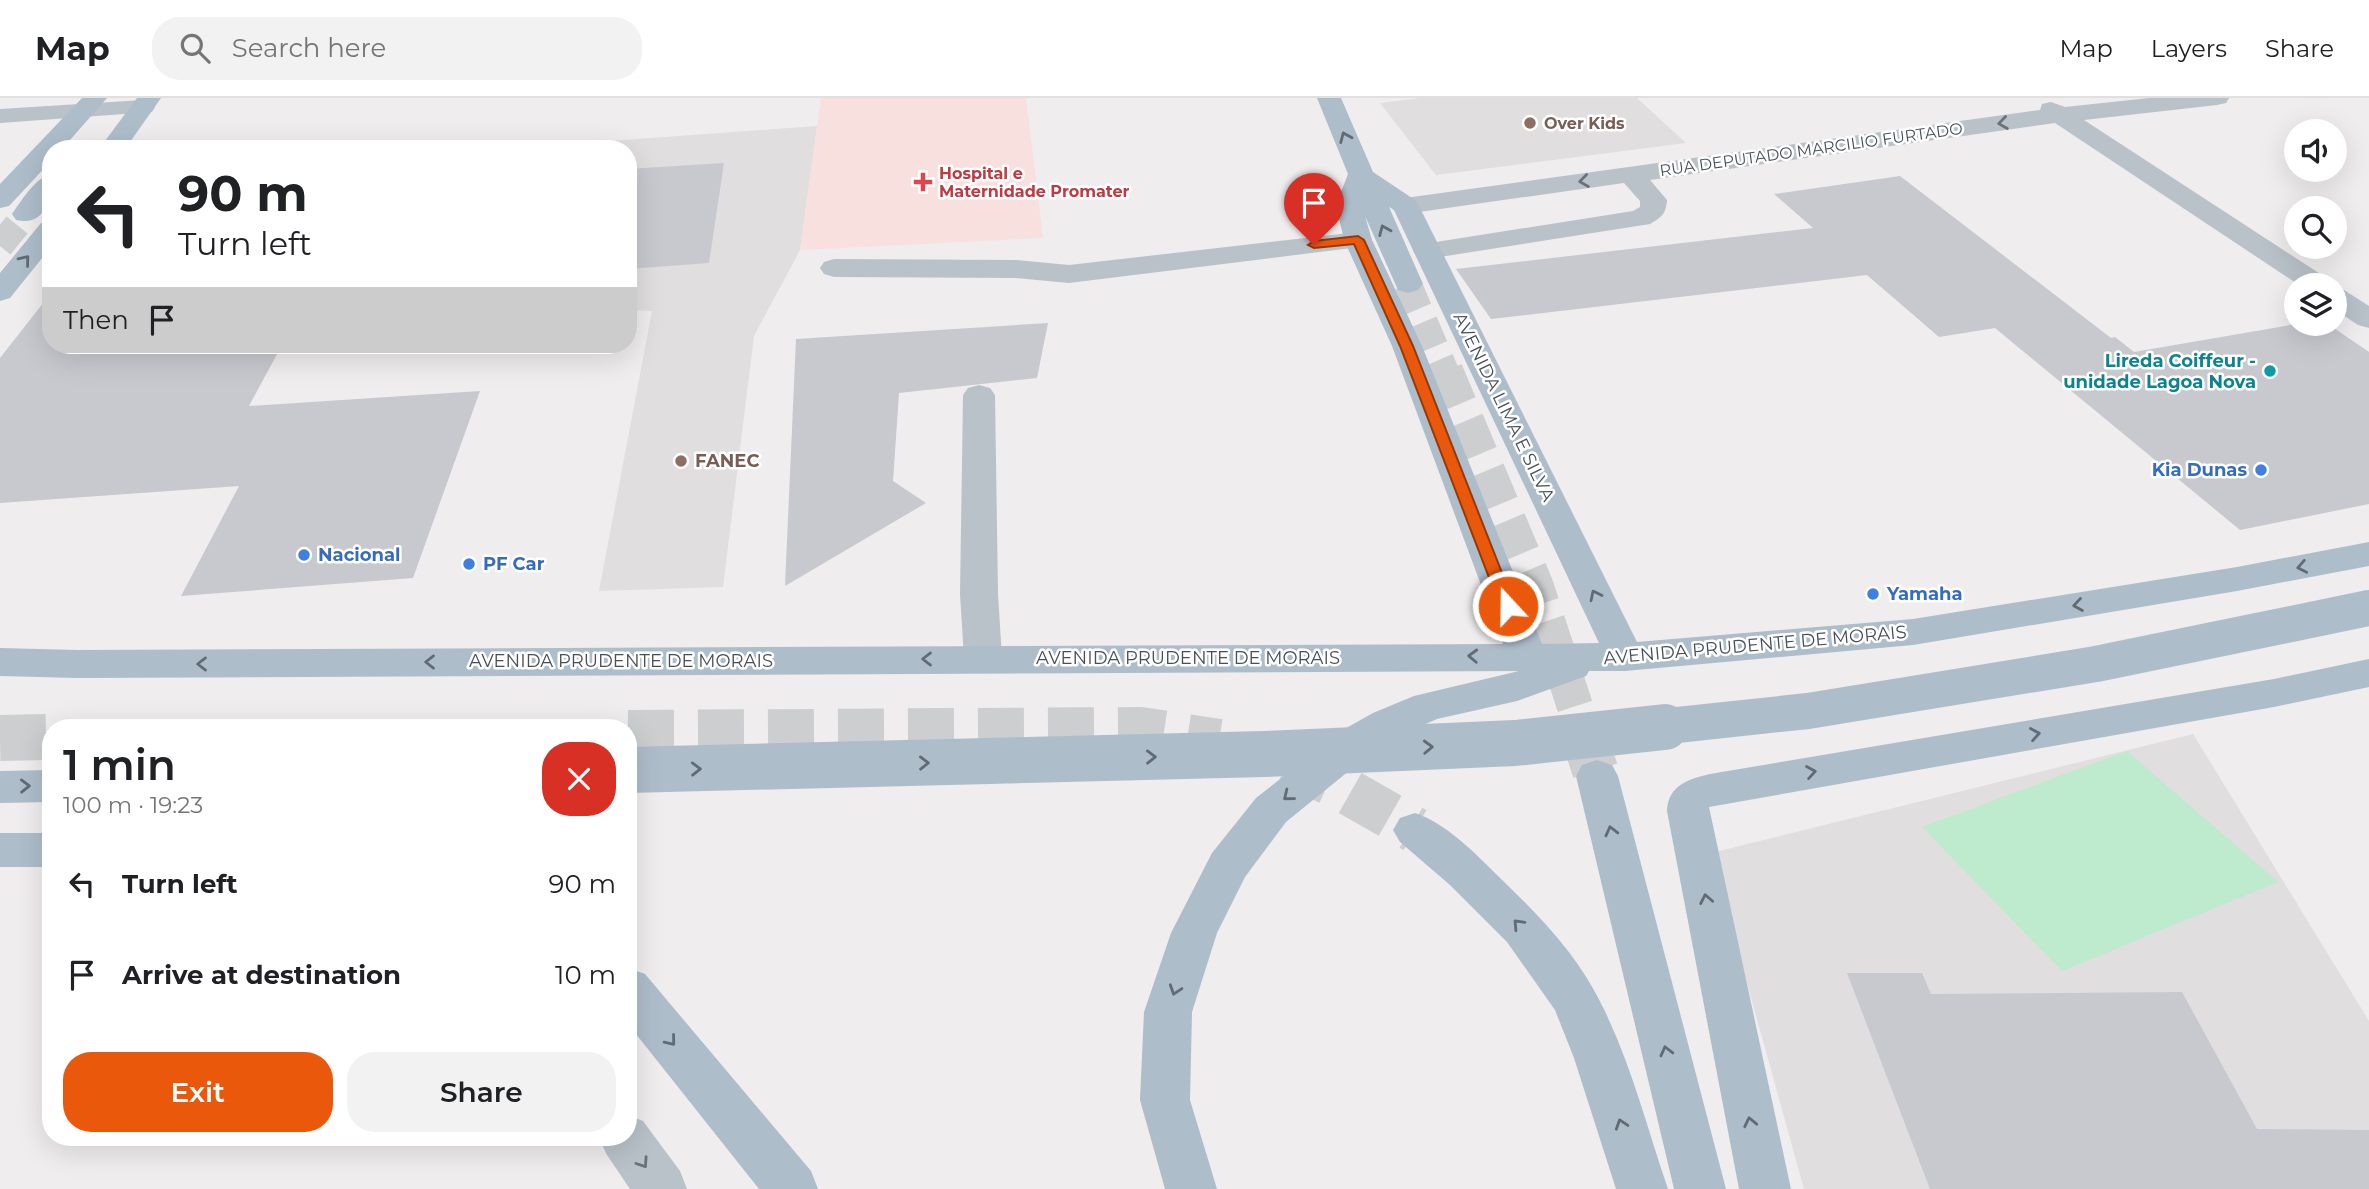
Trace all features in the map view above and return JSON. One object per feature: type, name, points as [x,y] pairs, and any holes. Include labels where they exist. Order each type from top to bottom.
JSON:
[{"type":"main road","points":[[1329,98],[1408,284]]},
{"type":"main road","points":[[118,140],[146,102]]},
{"type":"main road","points":[[66,140],[91,104]]},
{"type":"main road","points":[[0,200],[42,162]]},
{"type":"main road","points":[[1362,175],[1349,205],[1358,240],[1407,346],[1528,658]]},
{"type":"main road","name":"AVENIDA LIMA E SILVA","points":[[1362,175],[1405,206],[1607,657]]},
{"type":"main road","points":[[26,214],[42,194]]},
{"type":"main road","points":[[0,292],[42,240]]},
{"type":"main road","name":"AVENIDA PRUDENTE DE MORAIS","points":[[0,662],[77,664],[1607,657],[1913,632],[2236,579],[2369,554]]},
{"type":"main road","points":[[637,771],[1264,754],[1515,743],[1808,711],[2096,664],[2369,608]]},
{"type":"main road","points":[[1191,1189],[1165,1100],[1168,1012],[1194,933],[1228,866],[1271,810],[1356,742],[1376,730],[1429,706],[1517,687],[1607,657]]},
{"type":"main road","points":[[1765,1189],[1688,811],[1688,803],[1692,797],[1710,790],[2274,693],[2369,673]]},
{"type":"main road","points":[[1597,776],[1700,1189]]},
{"type":"main road","points":[[0,787],[42,786]]},
{"type":"main road","points":[[1415,830],[1466,872],[1523,929],[1574,999],[1599,1058],[1642,1189]]},
{"type":"main road","points":[[0,850],[42,850]]},
{"type":"main road","points":[[637,999],[792,1189]]},
{"type":"street","points":[[2034,98],[2300,273]]},
{"type":"street","name":"RUA DEPUTADO MARCILIO FURTADO","points":[[1405,206],[2059,115],[2217,98]]},
{"type":"street","points":[[0,116],[91,104],[146,102]]},
{"type":"street","points":[[1427,251],[1640,218],[1653,211],[1654,200],[1630,174]]},
{"type":"street","points":[[834,268],[1016,269],[1069,274],[1358,240]]},
{"type":"street","points":[[2347,305],[2369,319]]},
{"type":"street","points":[[978,396],[979,594],[983,658]]},
{"type":"street","points":[[631,1146],[661,1189]]},
{"type":"shaded area","name":"Hospital e Maternidade Promater","points":[[821,98],[1026,98],[1043,238],[800,250]]},
{"type":"shaded area","name":"Over Kids","points":[[1420,98],[1637,98],[1686,143],[1436,175],[1380,103]]},
{"type":"shaded area","name":"FANEC","points":[[817,126],[800,250],[754,336],[723,587],[599,591],[652,311],[637,310],[637,140],[624,140]]},
{"type":"shaded area","points":[[2193,734],[2369,1021],[2369,1189],[1804,1189],[1711,853]]},
{"type":"green space","points":[[2127,751],[2278,882],[2062,971],[1922,827]]},
{"type":"building","points":[[724,163],[709,263],[637,268],[637,168]]},
{"type":"building","points":[[1900,176],[2111,338],[2115,337],[2134,352],[2284,326],[2284,336],[2346,336],[2369,352],[2369,504],[2240,530],[1995,328],[1939,337],[1867,275],[1491,319],[1456,269],[1813,228],[1774,194]]},
{"type":"building","points":[[42,304],[42,354],[277,354],[249,406],[480,391],[413,578],[181,596],[239,486],[0,503],[0,358]]},
{"type":"building","points":[[1048,323],[1037,378],[899,393],[893,481],[926,503],[785,586],[796,339]]},
{"type":"building","points":[[1847,973],[1922,973],[1931,994],[2182,992],[2257,1129],[2369,1130],[2369,1189],[1930,1189]]},
{"type":"tunnel","points":[[0,246],[26,214]]},
{"type":"tunnel","points":[[1408,284],[1446,373]]},
{"type":"tunnel","points":[[1445,371],[1536,587],[1582,728]]},
{"type":"tunnel","points":[[1581,727],[1597,776]]},
{"type":"tunnel","points":[[637,733],[1140,730],[1219,742]]},
{"type":"tunnel","points":[[0,738],[42,737]]},
{"type":"tunnel","points":[[1287,763],[1336,785],[1415,830]]},
{"type":"place","name":"Over Kids","points":[[1530,123]]},
{"type":"place","name":"Hospital e Maternidade Promater","points":[[923,182]]},
{"type":"place","name":"Lireda Coiffeur - unidade Lagoa Nova","points":[[2270,371]]},
{"type":"place","name":"FANEC","points":[[681,461]]},
{"type":"place","name":"Kia Dunas","points":[[2261,470]]},
{"type":"place","name":"Nacional","points":[[304,555]]},
{"type":"place","name":"PF Car","points":[[469,564]]},
{"type":"place","name":"Yamaha","points":[[1873,594]]},
{"type":"route","points":[[1314,245],[1358,240],[1407,346],[1508,606]]}]
